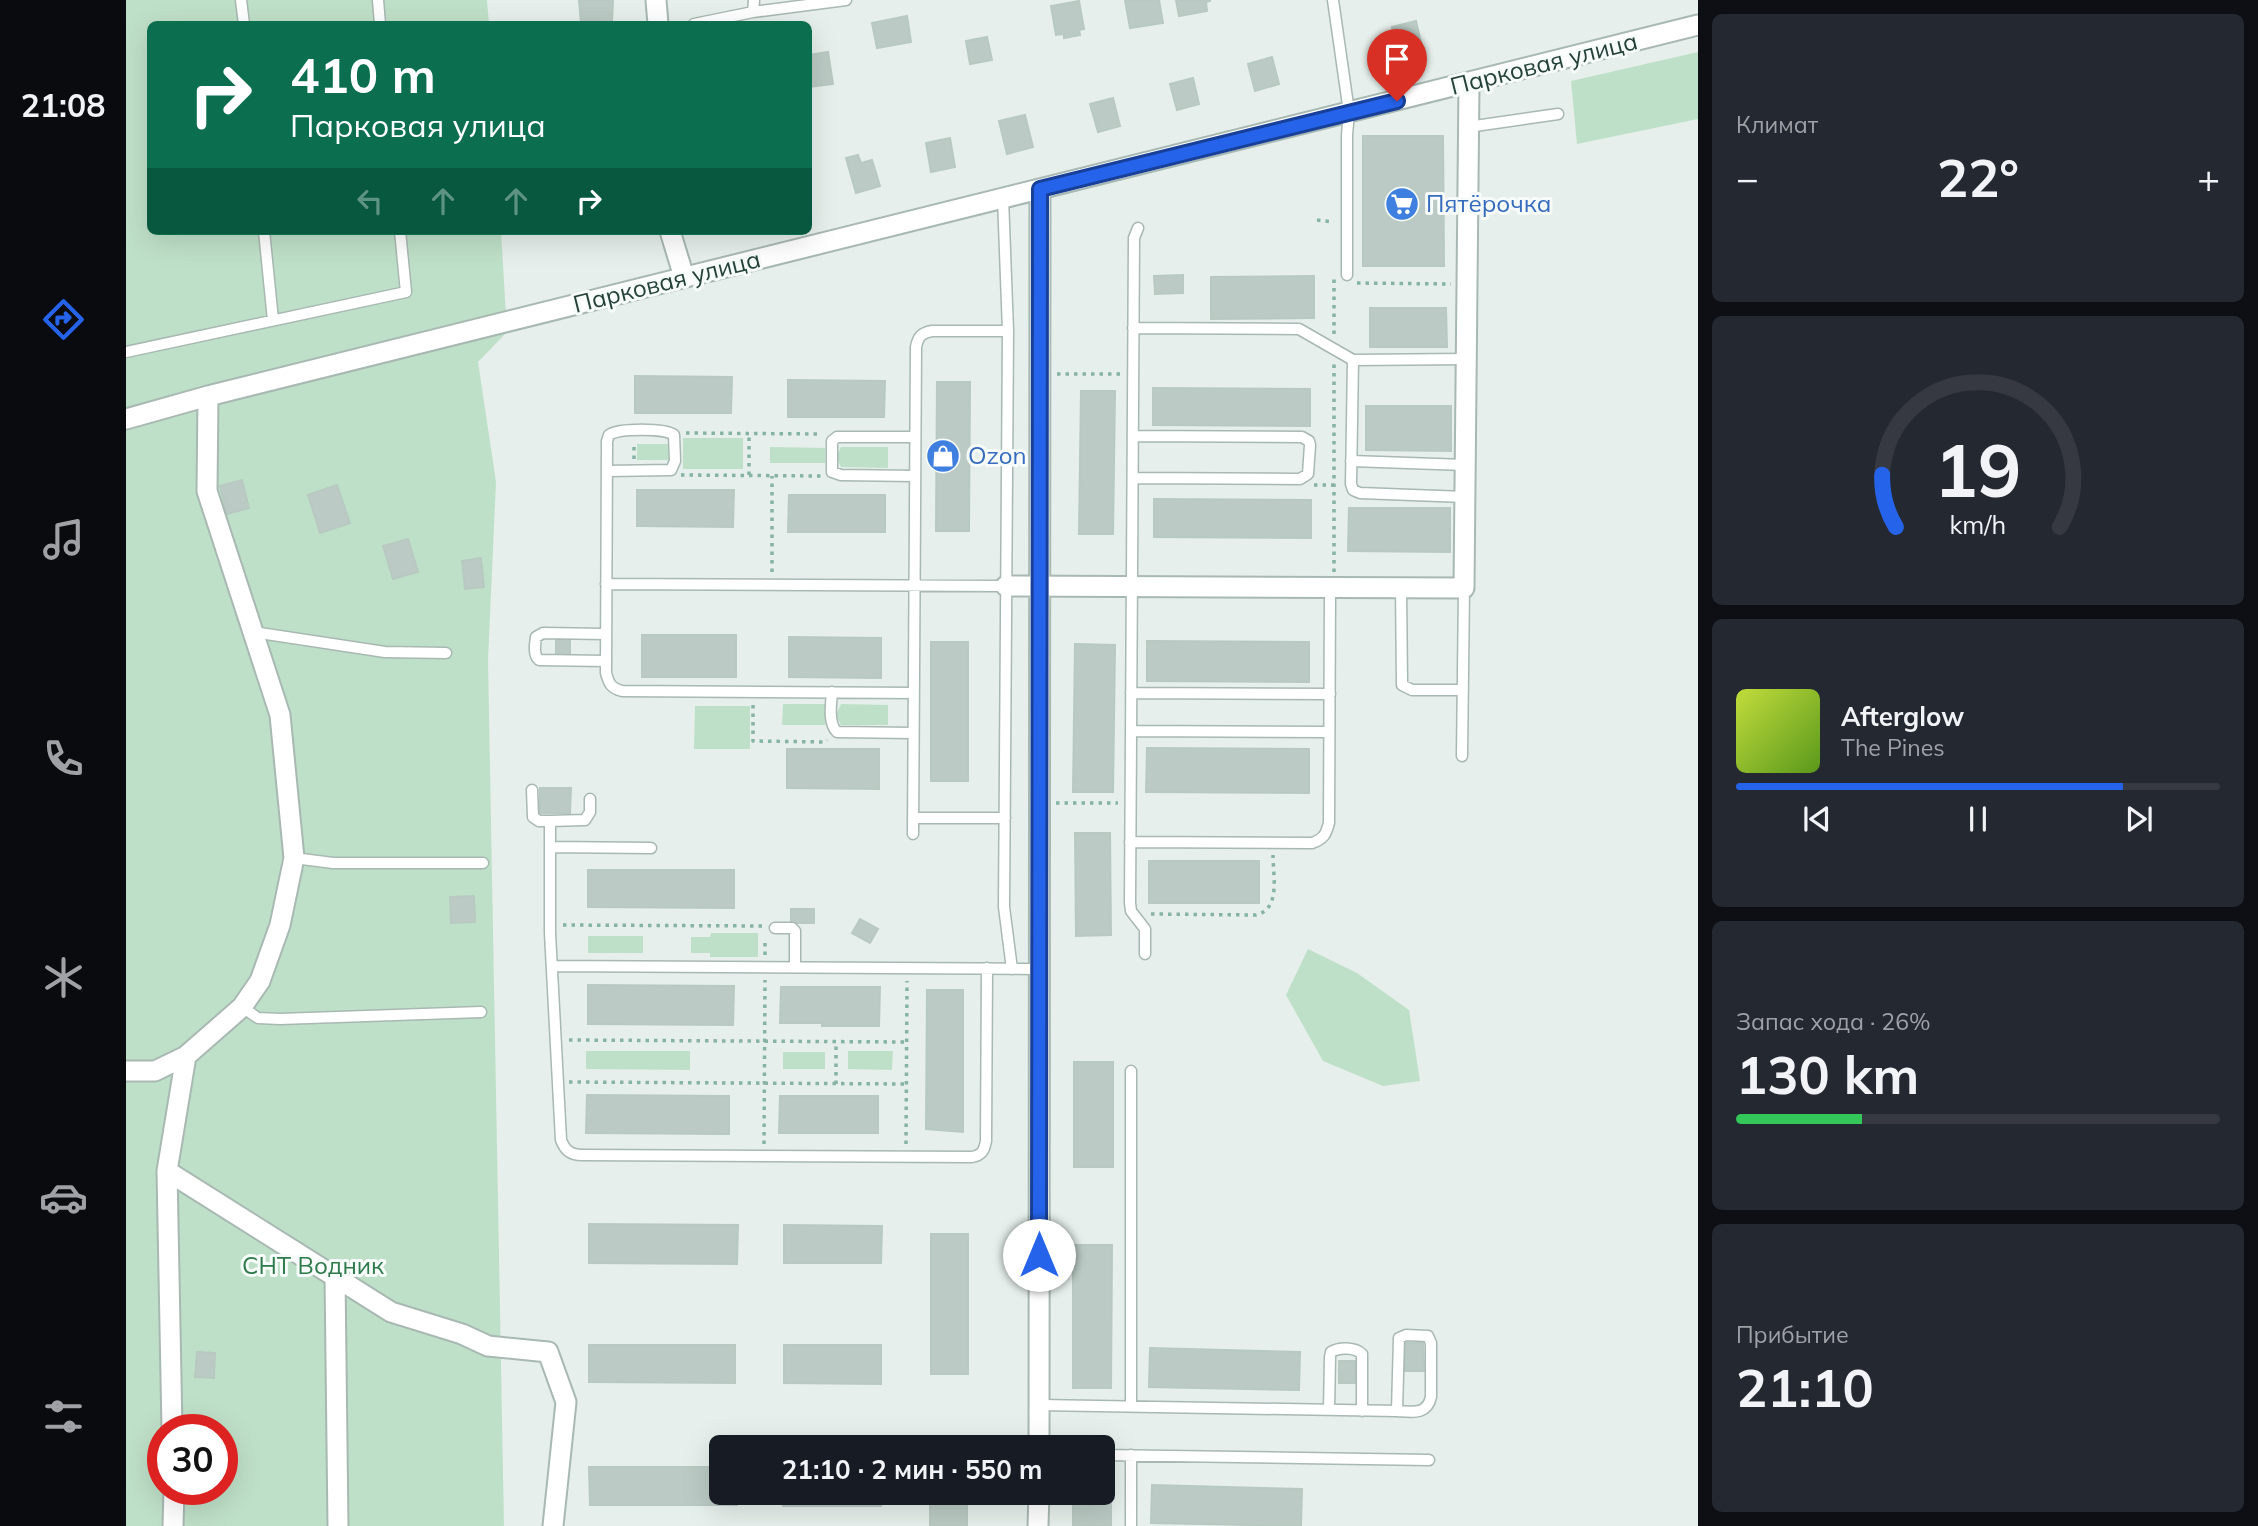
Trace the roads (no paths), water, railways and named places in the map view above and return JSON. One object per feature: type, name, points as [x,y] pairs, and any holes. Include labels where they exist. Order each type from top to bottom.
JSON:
[{"type":"street","points":[[656,0],[658,21]]},
{"type":"street","name":"Парковая улица","points":[[126,419],[208,396],[1698,25]]},
{"type":"street","points":[[1006,586],[1464,588],[1469,83]]},
{"type":"street","points":[[1039,1435],[1040,189]]},
{"type":"street","points":[[671,235],[684,277]]},
{"type":"street","points":[[126,1071],[155,1072],[186,1056],[242,1007],[260,981],[280,925],[294,858],[280,715],[207,491],[208,396]]},
{"type":"street","points":[[172,1414],[167,1171],[186,1056]]},
{"type":"street","points":[[167,1171],[391,1312],[462,1334],[488,1346],[548,1352],[566,1402],[553,1526]]},
{"type":"street","points":[[335,1277],[338,1526]]},
{"type":"street","points":[[173,1526],[174,1505]]},
{"type":"street","points":[[1038,1526],[1039,1505]]},
{"type":"lane","points":[[241,0],[244,21]]},
{"type":"lane","points":[[378,0],[380,21]]},
{"type":"lane","points":[[753,12],[754,0]]},
{"type":"lane","points":[[709,21],[753,12],[846,0]]},
{"type":"lane","points":[[1333,0],[1349,112],[1348,279]]},
{"type":"lane","points":[[1468,127],[1558,114]]},
{"type":"lane","points":[[1003,198],[1008,331],[1004,907],[1012,968]]},
{"type":"lane","points":[[1138,228],[1134,238],[1130,903],[1133,914],[1145,929],[1145,954]]},
{"type":"lane","points":[[264,235],[273,320]]},
{"type":"lane","points":[[126,352],[405,292],[400,235]]},
{"type":"lane","points":[[1133,328],[1299,329],[1353,360],[1466,359]]},
{"type":"lane","points":[[913,834],[916,347],[918,338],[924,332],[1008,331]]},
{"type":"lane","points":[[1353,360],[1353,490],[1360,493],[1465,497]]},
{"type":"lane","points":[[607,471],[671,470],[675,461],[674,435],[666,431],[614,431],[609,435],[607,471],[606,584],[606,661],[609,684],[622,691],[914,693]]},
{"type":"lane","points":[[915,437],[843,436],[832,441],[832,472],[841,475],[915,476]]},
{"type":"lane","points":[[1133,436],[1302,437],[1309,441],[1308,474],[1300,479],[1133,478]]},
{"type":"lane","points":[[1351,461],[1465,465]]},
{"type":"lane","points":[[606,584],[1006,586]]},
{"type":"lane","points":[[1130,842],[1312,843],[1320,841],[1326,834],[1329,823],[1332,588]]},
{"type":"lane","points":[[1401,588],[1402,685],[1412,690],[1463,690]]},
{"type":"lane","points":[[1462,756],[1464,588]]},
{"type":"lane","points":[[253,632],[385,652],[446,653]]},
{"type":"lane","points":[[606,634],[542,633],[536,636],[535,642],[535,654],[539,660],[606,661]]},
{"type":"lane","points":[[832,692],[831,721],[837,732],[913,733]]},
{"type":"lane","points":[[1131,693],[1330,694]]},
{"type":"lane","points":[[1131,731],[1329,732]]},
{"type":"lane","points":[[533,790],[533,817],[539,821],[586,820],[590,812],[590,799]]},
{"type":"lane","points":[[913,818],[1005,818]]},
{"type":"lane","points":[[550,821],[550,925],[561,1140],[570,1153],[979,1156],[986,1141],[987,968]]},
{"type":"lane","points":[[550,847],[651,848]]},
{"type":"lane","points":[[294,858],[333,863],[483,863]]},
{"type":"lane","points":[[775,928],[792,928],[794,931],[795,967]]},
{"type":"lane","points":[[552,966],[1040,969]]},
{"type":"lane","points":[[242,1007],[258,1018],[280,1019],[481,1012]]},
{"type":"lane","points":[[1131,1071],[1131,1407]]},
{"type":"lane","points":[[1039,1405],[1419,1412],[1429,1406],[1431,1343],[1428,1336],[1401,1335],[1399,1338],[1397,1411]]},
{"type":"lane","points":[[1329,1410],[1331,1352],[1355,1349],[1360,1351],[1363,1359],[1362,1411]]},
{"type":"lane","points":[[1115,1455],[1429,1460]]},
{"type":"lane","points":[[1131,1455],[1131,1526]]},
{"type":"place","name":"Пятёрочка","points":[[1402,204]]},
{"type":"place","name":"Ozon","points":[[943,456]]},
{"type":"park label","name":"СНТ Водник","points":[[313,1266]]}]
